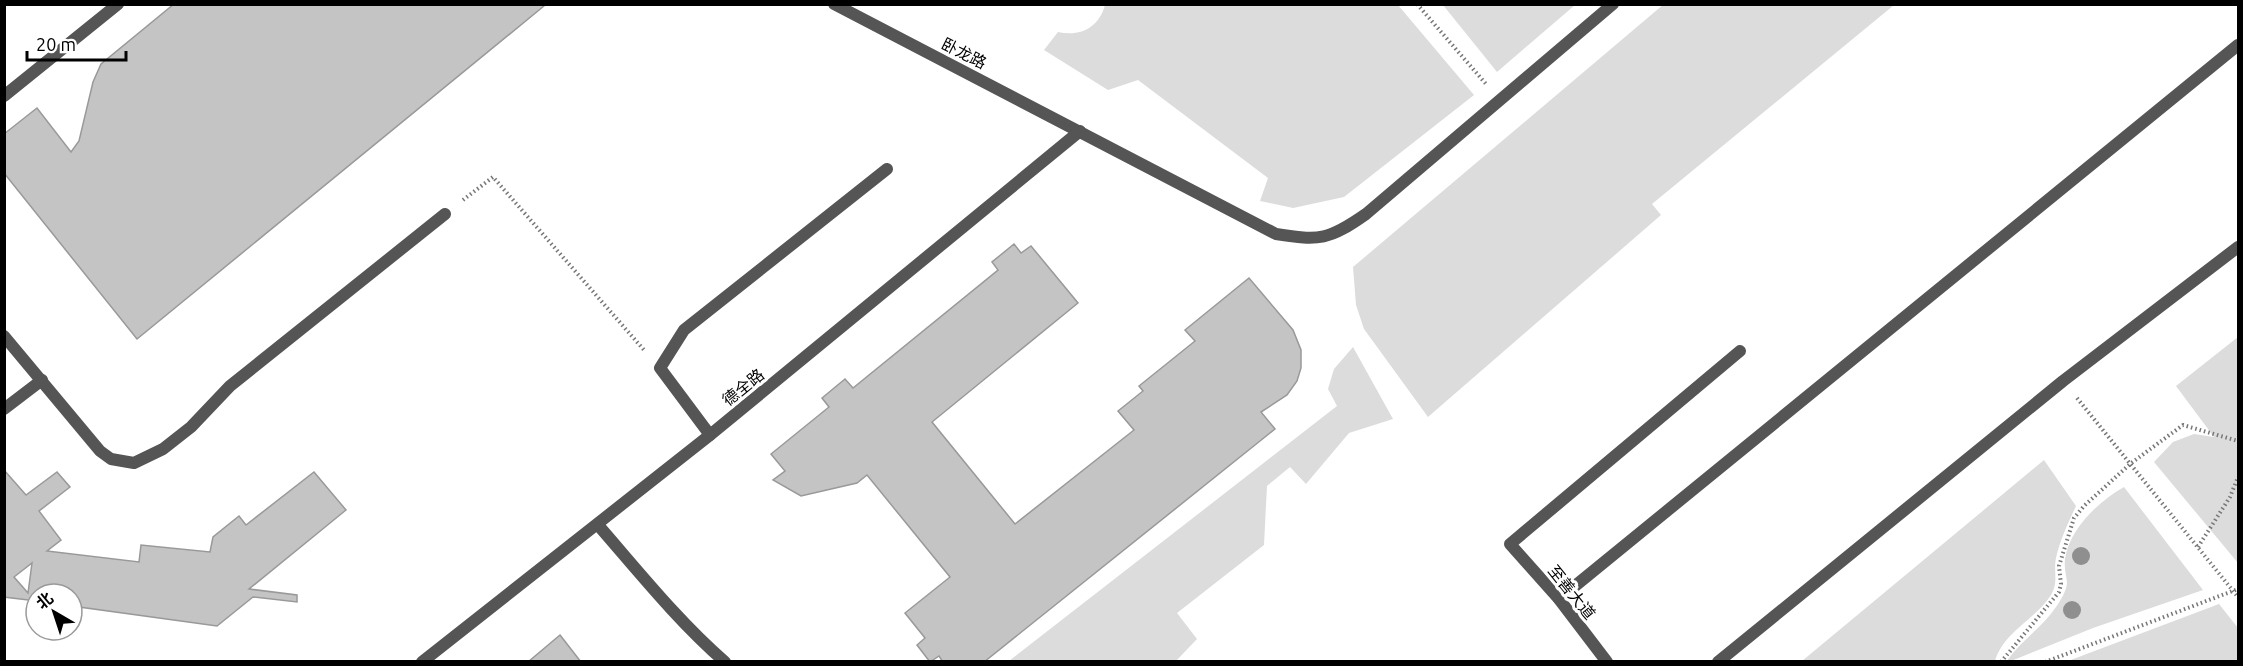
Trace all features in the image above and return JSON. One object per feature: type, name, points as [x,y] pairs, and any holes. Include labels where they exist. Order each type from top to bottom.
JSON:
[{"type":"lane","points":[[4,96],[118,4]]},
{"type":"lane","name":"卧龙路","points":[[834,4],[1276,234],[1322,239],[1341,232],[1366,214],[1613,4]]},
{"type":"lane","points":[[1559,599],[2238,45]]},
{"type":"lane","name":"德全路","points":[[422,662],[710,435],[1080,131]]},
{"type":"lane","points":[[710,435],[660,368],[684,330],[887,169]]},
{"type":"lane","points":[[4,336],[100,452],[111,459],[134,463],[162,449],[191,427],[230,386],[446,214]]},
{"type":"lane","points":[[1718,662],[2063,381],[2238,247]]},
{"type":"lane","name":"至善大道","points":[[1607,662],[1559,599],[1510,544],[1740,351]]},
{"type":"lane","points":[[4,409],[42,380]]},
{"type":"lane","points":[[598,525],[662,599],[725,662]]},
{"type":"path","points":[[1418,4],[1500,100]]},
{"type":"path","points":[[446,214],[493,177],[630,335]]},
{"type":"path","points":[[2063,381],[2198,547],[2236,590],[2238,597]]},
{"type":"path","points":[[2001,662],[2059,592],[2061,584],[2059,566],[2074,518],[2084,506],[2130,464],[2183,425],[2238,441]]},
{"type":"path","points":[[2198,547],[2230,497],[2238,477]]},
{"type":"path","points":[[2045,662],[2236,590]]},
{"type":"shaded area","points":[[1664,4],[1894,5],[1652,204],[1661,215],[1428,417],[1364,329],[1356,305],[1353,267]]},
{"type":"shaded area","points":[[1105,5],[1398,5],[1474,95],[1344,197],[1293,208],[1260,201],[1268,178],[1138,80],[1108,90],[1044,50],[1058,32],[1074,33],[1094,25]]},
{"type":"shaded area","points":[[1443,5],[1575,5],[1497,72]]},
{"type":"shaded area","points":[[2238,337],[2238,563],[2154,462],[2173,442],[2194,434],[2214,437],[2176,386]]},
{"type":"shaded area","points":[[1353,347],[1393,419],[1349,433],[1306,484],[1290,467],[1267,486],[1264,545],[1177,613],[1197,639],[1176,661],[1009,661],[1337,406],[1328,389],[1334,369]]},
{"type":"shaded area","points":[[2044,460],[2076,506],[2058,551],[2055,563],[2055,586],[2051,595],[2005,642],[1995,661],[1802,661]]},
{"type":"shaded area","points":[[2124,487],[2203,590],[2007,661],[2051,614],[2062,598],[2067,582],[2065,559],[2079,527],[2095,508]]},
{"type":"shaded area","points":[[2219,604],[2238,628],[2238,661],[2068,661]]},
{"type":"building","points":[[174,4],[544,4],[544,6],[137,339],[4,173],[4,134],[37,108],[71,152],[79,141],[93,82],[101,64]]},
{"type":"building","points":[[1014,244],[1021,253],[1031,246],[1078,303],[932,422],[1015,524],[1134,430],[1118,411],[1143,391],[1139,386],[1195,341],[1185,330],[1249,278],[1293,330],[1301,350],[1301,368],[1297,381],[1287,395],[1261,412],[1275,429],[984,662],[943,662],[939,656],[930,662],[917,645],[925,638],[905,613],[950,577],[867,475],[857,483],[801,496],[773,480],[785,471],[771,454],[829,407],[822,398],[845,379],[853,388],[998,270],[992,262]]},
{"type":"building","points":[[4,470],[26,495],[57,472],[70,487],[39,511],[61,540],[47,551],[139,562],[141,545],[210,552],[213,537],[239,516],[246,525],[314,472],[346,510],[249,589],[297,595],[297,602],[253,597],[217,626],[84,608],[84,582],[29,582],[32,563],[14,577],[24,588],[24,600],[4,597]]},
{"type":"building","points":[[560,635],[581,662],[528,662]]}]
